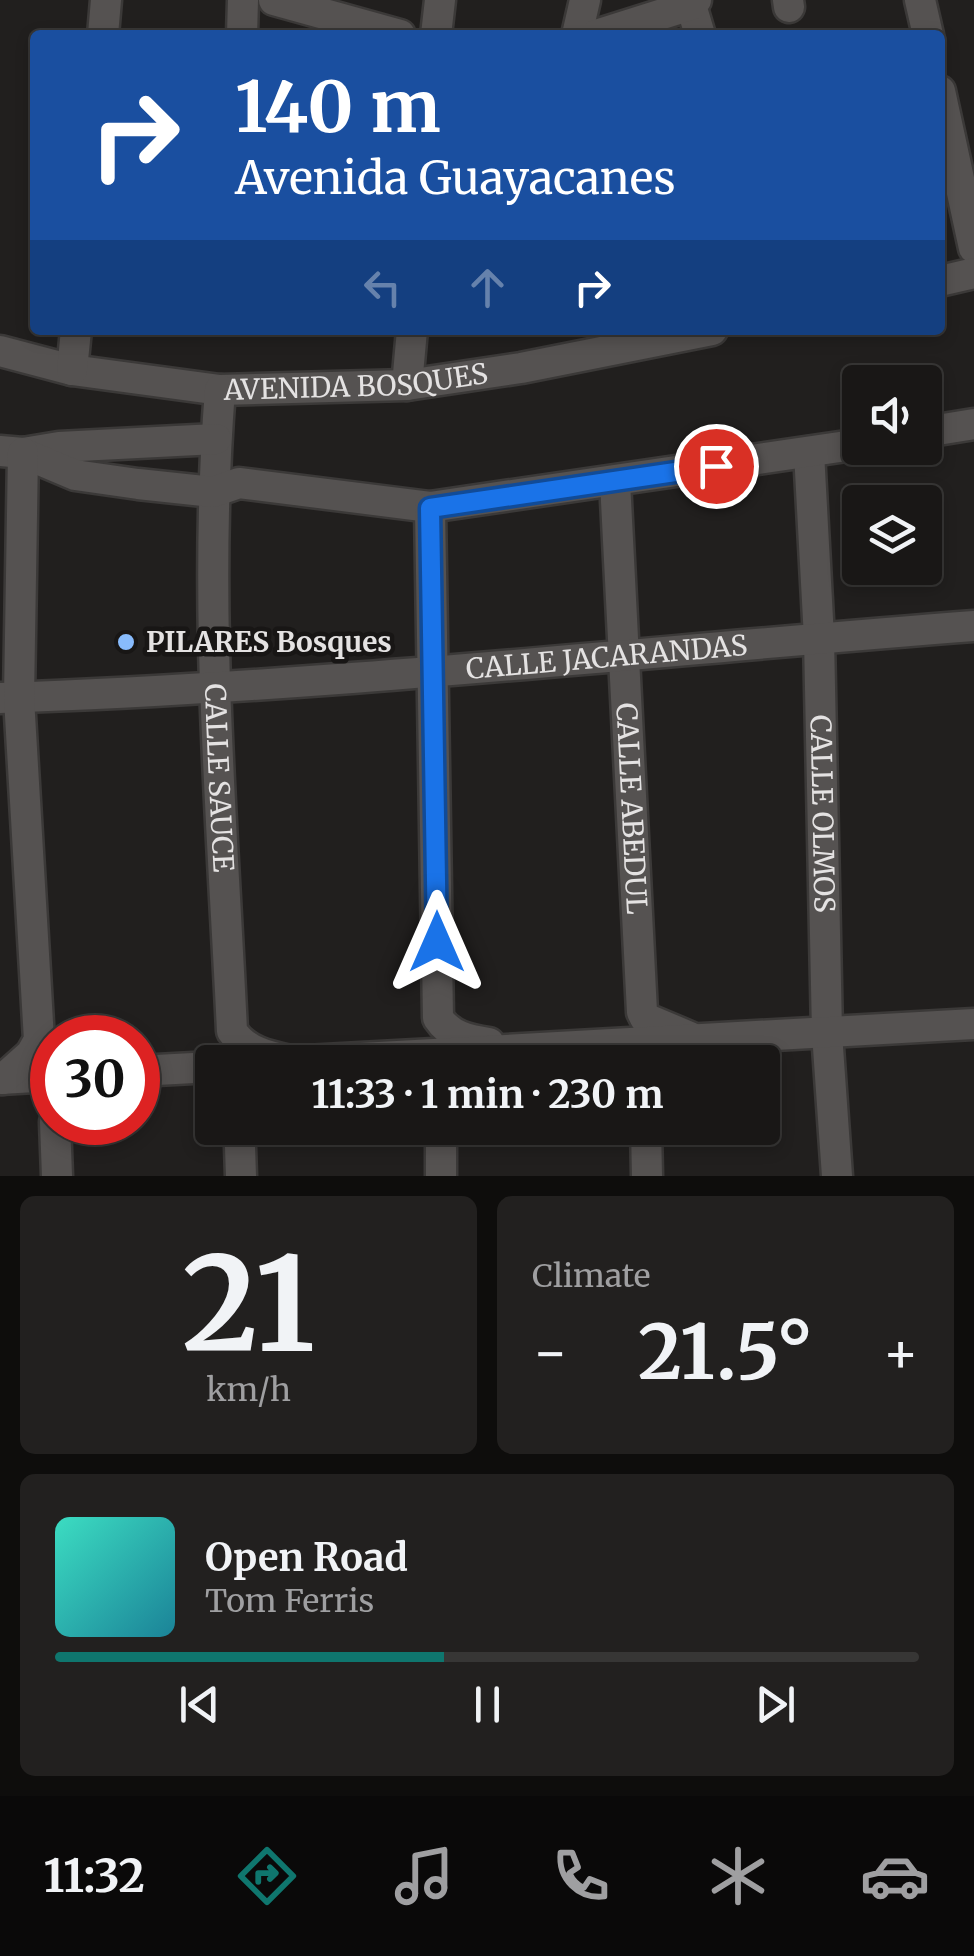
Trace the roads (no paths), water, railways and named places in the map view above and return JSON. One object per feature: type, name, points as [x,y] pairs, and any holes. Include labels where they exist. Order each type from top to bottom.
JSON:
[{"type":"street","points":[[103,30],[106,0]]},
{"type":"street","points":[[242,0],[242,30]]},
{"type":"street","points":[[274,0],[382,30]]},
{"type":"street","points":[[437,30],[440,0]]},
{"type":"street","points":[[578,30],[585,0]]},
{"type":"street","points":[[920,0],[927,30]]},
{"type":"street","points":[[611,30],[694,2],[699,30]]},
{"type":"street","points":[[945,114],[974,248]]},
{"type":"street","points":[[945,279],[974,273]]},
{"type":"street","points":[[72,370],[76,335]]},
{"type":"street","points":[[408,385],[412,335]]},
{"type":"street","name":"AVENIDA BOSQUES","points":[[0,351],[72,370],[220,390],[408,385],[617,340],[664,335]]},
{"type":"street","name":"CALLE SAUCE","points":[[220,390],[213,492],[215,689],[232,1032],[246,1045]]},
{"type":"street","points":[[942,429],[974,424]]},
{"type":"street","name":"AVENIDA BOSQUES","points":[[11,452],[216,439]]},
{"type":"street","points":[[2,1079],[40,1040],[10,698],[11,452],[75,475],[213,492],[238,483],[430,508],[842,447]]},
{"type":"street","name":"CALLE OLMOS","points":[[809,452],[828,1033],[837,1176]]},
{"type":"street","name":"CALLE ABEDUL","points":[[615,481],[642,1012],[644,1018],[696,1040]]},
{"type":"street","points":[[430,508],[438,1018],[444,1028],[461,1038],[502,1045]]},
{"type":"street","name":"CALLE JACARANDAS","points":[[10,698],[434,674],[974,626]]},
{"type":"street","points":[[676,1045],[696,1040],[974,1024]]},
{"type":"street","points":[[160,1070],[195,1068]]},
{"type":"street","points":[[2,1079],[30,1077]]},
{"type":"street","points":[[56,1145],[57,1176]]},
{"type":"street","points":[[441,1145],[442,1176]]},
{"type":"street","points":[[646,1145],[647,1176]]},
{"type":"place","name":"PILARES Bosques","points":[[126,642]]}]
